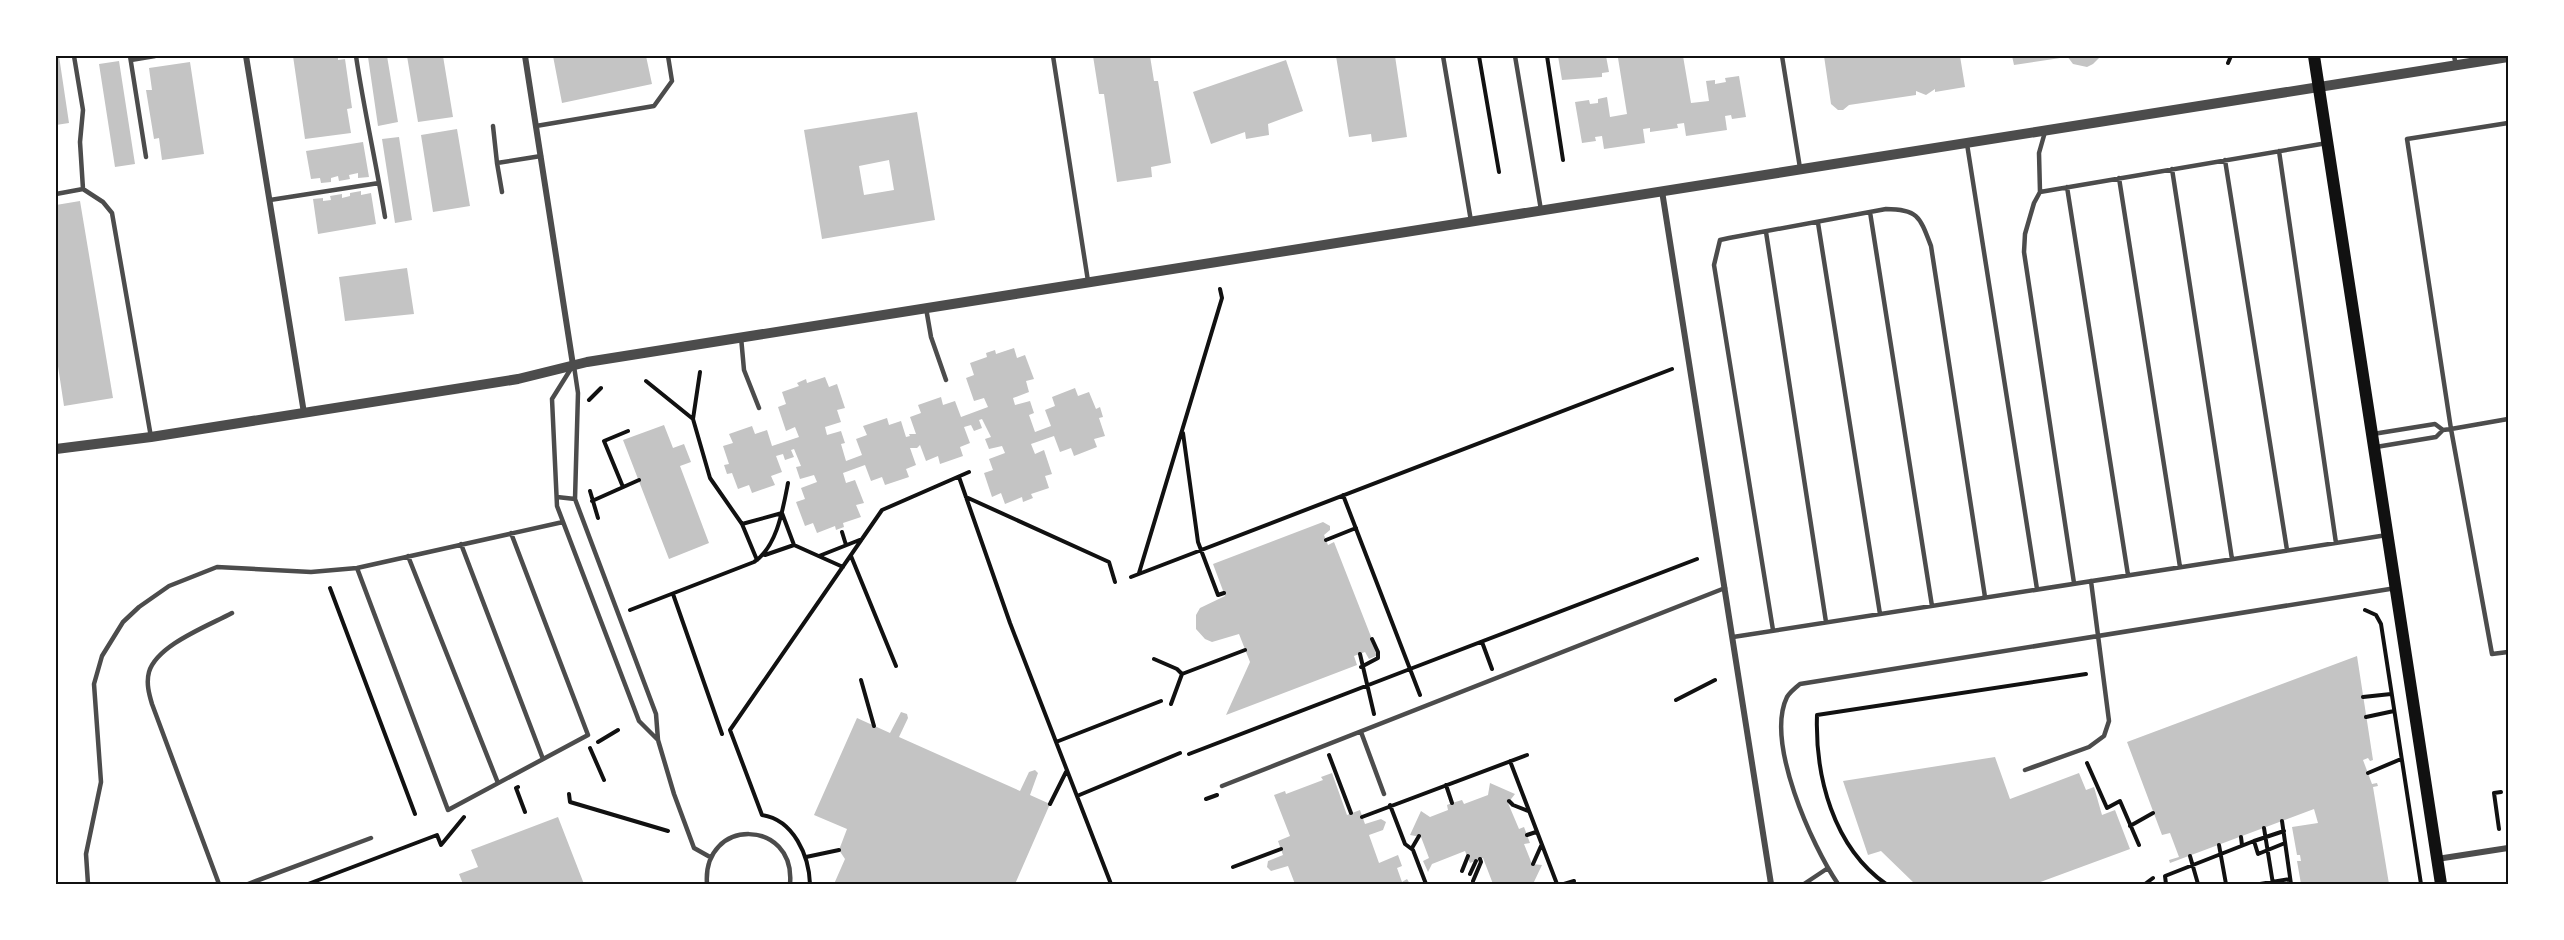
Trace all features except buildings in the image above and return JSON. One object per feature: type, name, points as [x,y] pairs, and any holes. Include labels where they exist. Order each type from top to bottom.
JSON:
[{"type":"main road","points":[[2314,56],[2440,885]]},
{"type":"street","points":[[246,56],[304,413]]},
{"type":"street","points":[[525,56],[573,365]]},
{"type":"street","points":[[56,449],[151,437],[518,379],[573,365],[2319,86],[2455,60],[2508,57]]},
{"type":"street","points":[[1662,190],[1772,885]]},
{"type":"street","points":[[2437,859],[2508,848]]},
{"type":"lane","points":[[74,56],[83,110],[80,142],[83,189]]},
{"type":"lane","points":[[146,157],[130,58],[155,56]]},
{"type":"lane","points":[[356,56],[366,124],[371,137],[385,217]]},
{"type":"lane","points":[[536,126],[654,106],[672,81],[668,56]]},
{"type":"lane","points":[[1053,56],[1088,282]]},
{"type":"lane","points":[[1443,56],[1472,221]]},
{"type":"lane","points":[[1515,56],[1540,210]]},
{"type":"lane","points":[[1782,56],[1800,168]]},
{"type":"lane","points":[[2508,123],[2407,139],[2451,429],[2492,654],[2508,651]]},
{"type":"lane","points":[[493,126],[502,192]]},
{"type":"lane","points":[[2046,129],[2039,153],[2040,192],[2034,202],[2025,234],[2024,252],[2074,583]]},
{"type":"lane","points":[[1967,142],[2037,589]]},
{"type":"lane","points":[[2040,192],[2327,143]]},
{"type":"lane","points":[[2279,151],[2336,543]]},
{"type":"lane","points":[[497,163],[541,156]]},
{"type":"lane","points":[[2225,160],[2286,550]]},
{"type":"lane","points":[[2172,169],[2232,559]]},
{"type":"lane","points":[[2119,178],[2180,567]]},
{"type":"lane","points":[[270,200],[380,183]]},
{"type":"lane","points":[[2067,187],[2128,575]]},
{"type":"lane","points":[[56,194],[83,189],[103,202],[112,213],[151,437]]},
{"type":"lane","points":[[1773,630],[1714,265],[1720,240],[1870,212],[1906,209],[1917,216],[1931,246],[1985,597]]},
{"type":"lane","points":[[1870,212],[1932,606]]},
{"type":"lane","points":[[1818,223],[1880,614]]},
{"type":"lane","points":[[1766,232],[1826,622]]},
{"type":"lane","points":[[927,308],[931,337],[946,380]]},
{"type":"lane","points":[[741,338],[744,370],[759,408]]},
{"type":"lane","points":[[573,365],[552,399],[557,497],[563,522],[639,721],[658,740]]},
{"type":"lane","points":[[573,365],[578,393],[575,499],[656,714],[658,740],[694,849],[710,857]]},
{"type":"lane","points":[[2374,447],[2436,436],[2443,430],[2508,419]]},
{"type":"lane","points":[[2372,434],[2434,424],[2443,430]]},
{"type":"lane","points":[[557,497],[575,499]]},
{"type":"lane","points":[[88,885],[86,854],[101,782],[94,684],[102,656],[123,622],[139,607],[170,586],[217,567],[311,572],[357,568],[563,522]]},
{"type":"lane","points":[[357,568],[448,810],[588,735],[511,533]]},
{"type":"lane","points":[[1732,637],[2387,535]]},
{"type":"lane","points":[[461,544],[543,759]]},
{"type":"lane","points":[[408,556],[498,783]]},
{"type":"lane","points":[[2025,770],[2090,747],[2104,735],[2109,722],[2100,637],[2091,581]]},
{"type":"lane","points":[[1222,786],[1725,588]]},
{"type":"lane","points":[[1838,885],[1814,844],[1791,785],[1783,743],[1783,708],[1788,694],[1800,684],[2396,588]]},
{"type":"lane","points":[[219,885],[149,692],[150,670],[167,649],[232,613]]},
{"type":"lane","points":[[1361,732],[1384,794]]},
{"type":"lane","points":[[706,885],[706,872],[710,857],[719,845],[731,837],[746,834],[758,835],[771,840],[782,850],[789,864],[790,885]]},
{"type":"lane","points":[[248,885],[370,838]]},
{"type":"lane","points":[[1804,885],[1828,868]]},
{"type":"path","points":[[1479,56],[1499,172]]},
{"type":"path","points":[[1546,56],[1563,160]]},
{"type":"path","points":[[2228,63],[2231,56]]},
{"type":"path","points":[[1139,574],[1222,298],[1220,289]]},
{"type":"path","points":[[1131,577],[1672,369]]},
{"type":"path","points":[[700,372],[693,419],[710,478],[742,524],[758,560]]},
{"type":"path","points":[[646,381],[693,419]]},
{"type":"path","points":[[587,403],[601,388]]},
{"type":"path","points":[[1182,430],[1201,550],[1218,595],[1224,593]]},
{"type":"path","points":[[623,487],[604,441],[628,431]]},
{"type":"path","points":[[810,885],[806,857],[795,838],[779,821],[771,816],[762,815],[730,730],[882,510],[969,472]]},
{"type":"path","points":[[959,477],[1111,885]]},
{"type":"path","points":[[592,501],[639,480]]},
{"type":"path","points":[[589,482],[598,519]]},
{"type":"path","points":[[765,555],[782,513],[788,483]]},
{"type":"path","points":[[1343,495],[1425,707]]},
{"type":"path","points":[[966,496],[1109,562],[1115,582]]},
{"type":"path","points":[[742,524],[782,513]]},
{"type":"path","points":[[782,513],[794,545]]},
{"type":"path","points":[[1326,540],[1356,528]]},
{"type":"path","points":[[842,532],[846,545]]},
{"type":"path","points":[[819,556],[863,538]]},
{"type":"path","points":[[627,600],[630,610],[794,545],[843,567]]},
{"type":"path","points":[[851,555],[896,666]]},
{"type":"path","points":[[1189,754],[1696,559]]},
{"type":"path","points":[[330,588],[415,814]]},
{"type":"path","points":[[673,594],[722,734]]},
{"type":"path","points":[[2365,610],[2376,615],[2381,624],[2421,885]]},
{"type":"path","points":[[1361,667],[1378,658],[1378,652],[1372,639]]},
{"type":"path","points":[[1482,642],[1492,671]]},
{"type":"path","points":[[1171,704],[1182,674],[1245,650]]},
{"type":"path","points":[[1359,654],[1375,717]]},
{"type":"path","points":[[1154,659],[1177,669],[1182,674]]},
{"type":"path","points":[[1886,885],[1860,861],[1844,837],[1832,810],[1819,769],[1817,715],[2085,674]]},
{"type":"path","points":[[861,680],[874,726]]},
{"type":"path","points":[[1676,700],[1715,680]]},
{"type":"path","points":[[2363,697],[2391,694]]},
{"type":"path","points":[[1056,742],[1161,702]]},
{"type":"path","points":[[2366,717],[2394,711]]},
{"type":"path","points":[[580,752],[618,730]]},
{"type":"path","points":[[590,747],[604,780]]},
{"type":"path","points":[[1077,796],[1180,753]]},
{"type":"path","points":[[1329,755],[1351,813]]},
{"type":"path","points":[[1362,818],[1527,755]]},
{"type":"path","points":[[2368,773],[2401,759]]},
{"type":"path","points":[[1510,762],[1557,885]]},
{"type":"path","points":[[2086,763],[2107,808],[2120,801],[2139,845]]},
{"type":"path","points":[[1050,804],[1067,771]]},
{"type":"path","points":[[506,794],[525,783]]},
{"type":"path","points":[[1446,785],[1452,803]]},
{"type":"path","points":[[516,788],[525,812]]},
{"type":"path","points":[[2499,829],[2494,793],[2501,792]]},
{"type":"path","points":[[568,794],[570,802],[668,831]]},
{"type":"path","points":[[1206,799],[1214,796]]},
{"type":"path","points":[[1509,801],[1512,805],[1528,811]]},
{"type":"path","points":[[1391,807],[1405,844],[1412,848],[1426,884]]},
{"type":"path","points":[[2130,826],[2153,813]]},
{"type":"path","points":[[308,885],[437,835],[441,845],[464,817]]},
{"type":"path","points":[[2282,821],[2291,885]]},
{"type":"path","points":[[2264,828],[2273,883]]},
{"type":"path","points":[[2166,885],[2164,876],[2283,831]]},
{"type":"path","points":[[1527,836],[1536,832]]},
{"type":"path","points":[[1412,848],[1419,836]]},
{"type":"path","points":[[2241,837],[2242,845]]},
{"type":"path","points":[[2254,841],[2258,854],[2285,843]]},
{"type":"path","points":[[2219,845],[2226,885]]},
{"type":"path","points":[[1533,864],[1542,846]]},
{"type":"path","points":[[1233,867],[1281,849]]},
{"type":"path","points":[[806,857],[839,850]]},
{"type":"path","points":[[1462,871],[1468,856]]},
{"type":"path","points":[[2190,856],[2198,885]]},
{"type":"path","points":[[1470,874],[1478,860],[1481,862],[1473,881]]},
{"type":"path","points":[[1420,868],[1425,866]]},
{"type":"path","points":[[2145,885],[2153,878]]},
{"type":"path","points":[[2260,885],[2290,879]]},
{"type":"path","points":[[1564,885],[1574,881]]}]
